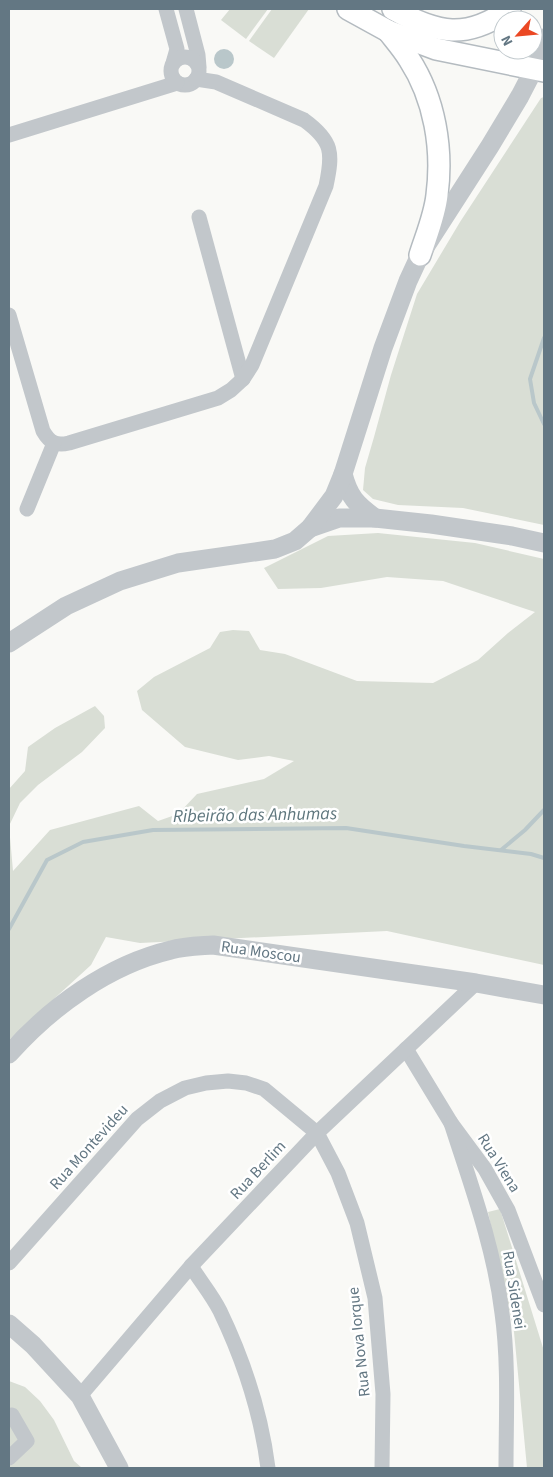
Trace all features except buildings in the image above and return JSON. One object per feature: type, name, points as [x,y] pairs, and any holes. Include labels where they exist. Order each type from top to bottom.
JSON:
[{"type":"main road","points":[[348,9],[388,31],[436,49],[539,70]]},
{"type":"main road","points":[[393,9],[436,28],[455,31],[477,27],[494,20],[510,9]]},
{"type":"main road","points":[[388,31],[409,58],[419,77],[429,100],[440,147],[437,197],[420,255]]},
{"type":"street","points":[[166,9],[177,49],[171,72],[177,83]]},
{"type":"street","points":[[9,135],[177,83],[188,84],[198,74],[198,56],[186,9]]},
{"type":"street","points":[[9,643],[66,606],[120,581],[178,563],[276,549],[295,541],[310,528],[334,496],[343,474],[383,348],[408,281],[420,255],[539,70],[544,38]]},
{"type":"street","points":[[9,315],[43,431],[48,440],[61,445],[218,398],[243,379],[259,351],[326,186],[331,154],[326,139],[304,120],[206,79],[198,74],[195,62],[187,57],[177,59],[173,63]]},
{"type":"street","points":[[199,217],[243,379]]},
{"type":"street","points":[[27,509],[54,443]]},
{"type":"street","points":[[343,474],[346,487],[358,505],[375,518]]},
{"type":"street","points":[[310,528],[340,518],[375,518],[449,526],[544,543]]},
{"type":"street","name":"Rua Moscou","points":[[9,1054],[51,1014],[80,991],[116,970],[142,958],[173,949],[213,945],[476,983],[544,995]]},
{"type":"street","name":"Rua Berlim","points":[[80,1396],[191,1266],[316,1133],[476,983]]},
{"type":"street","name":"Rua Viena","points":[[406,1049],[451,1123],[485,1169],[500,1196],[512,1220],[544,1306]]},
{"type":"street","name":"Rua Montevideu","points":[[9,1263],[136,1119],[160,1101],[185,1088],[206,1083],[228,1081],[264,1088],[316,1133]]},
{"type":"street","name":"Rua Sidenei","points":[[451,1123],[485,1227],[502,1313],[507,1395],[506,1468]]},
{"type":"street","name":"Rua Nova Iorque","points":[[316,1133],[338,1172],[357,1223],[374,1298],[384,1394],[382,1468]]},
{"type":"street","points":[[469,1177],[485,1169]]},
{"type":"street","points":[[478,1205],[500,1196]]},
{"type":"street","points":[[191,1266],[219,1310],[246,1372],[264,1436],[268,1468]]},
{"type":"street","points":[[9,1324],[33,1345],[80,1396],[119,1468]]},
{"type":"street","points":[[9,1417],[12,1415],[27,1441],[9,1458]]},
{"type":"shaded area","points":[[230,9],[268,9],[246,39],[221,20]]},
{"type":"shaded area","points":[[272,9],[309,9],[274,58],[249,41]]},
{"type":"shaded area","points":[[220,49],[228,49],[234,55],[234,63],[228,69],[220,69],[214,63],[214,55]]},
{"type":"shaded area","points":[[544,97],[544,525],[463,508],[398,505],[373,499],[363,490],[365,468],[391,375],[417,294],[460,222],[541,98]]},
{"type":"shaded area","points":[[378,533],[475,543],[544,559],[544,965],[387,931],[140,943],[106,937],[91,965],[9,1040],[9,826],[13,871],[50,830],[139,806],[158,821],[178,814],[197,794],[264,779],[294,761],[269,756],[238,760],[185,747],[142,710],[137,691],[154,677],[210,648],[220,632],[233,630],[249,631],[260,650],[285,654],[357,681],[433,683],[478,660],[535,612],[443,581],[387,577],[321,588],[278,589],[264,568],[328,536]]},
{"type":"shaded area","points":[[95,706],[104,716],[105,728],[82,752],[38,785],[20,803],[9,826],[9,789],[25,771],[28,747],[55,728]]},
{"type":"shaded area","points":[[500,1209],[544,1351],[544,1468],[527,1468],[514,1332],[488,1212]]},
{"type":"shaded area","points":[[9,1381],[25,1387],[40,1401],[54,1420],[74,1461],[82,1468],[9,1468]]},
{"type":"waterway","points":[[544,338],[530,379],[534,403],[544,424]]},
{"type":"waterway","points":[[501,850],[525,830],[544,810]]},
{"type":"waterway","name":"Ribeirão das Anhumas","points":[[9,929],[47,860],[83,842],[153,830],[346,828],[531,854],[544,858]]}]
